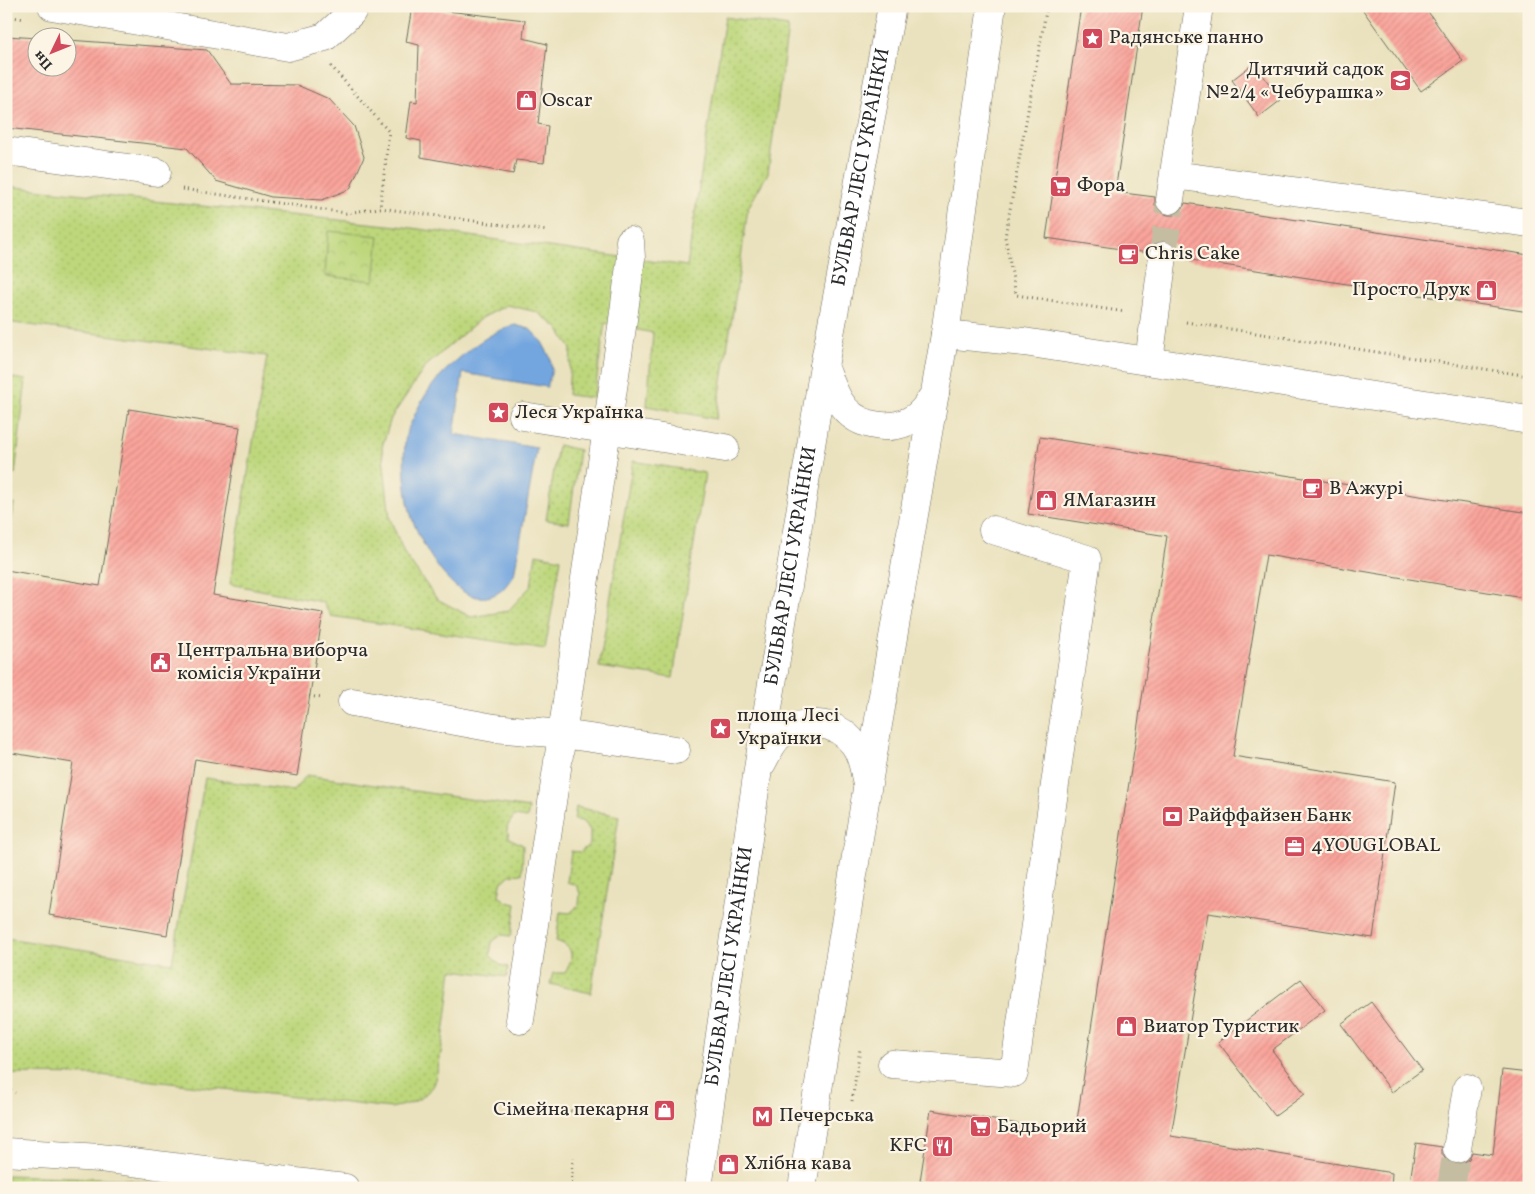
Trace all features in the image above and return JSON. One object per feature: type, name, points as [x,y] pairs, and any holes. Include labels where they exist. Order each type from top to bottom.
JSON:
[{"type":"main road","points":[[52,6],[288,47],[325,37],[351,13],[355,6]]},
{"type":"main road","name":"БУЛЬВАР ЛЕСІ УКРАЇНКИ","points":[[698,1188],[758,769],[824,366],[892,6]]},
{"type":"main road","points":[[802,1188],[867,789],[945,334],[992,6]]},
{"type":"main road","points":[[1199,6],[1172,188],[1529,223]]},
{"type":"main road","points":[[6,151],[157,172]]},
{"type":"main road","points":[[520,1020],[607,430],[631,258],[630,241]]},
{"type":"main road","points":[[1149,361],[1163,256]]},
{"type":"main road","points":[[945,334],[1024,342],[1529,420]]},
{"type":"main road","points":[[824,366],[840,403],[852,416],[875,426],[892,426],[909,421],[920,414],[935,393]]},
{"type":"main road","points":[[523,416],[725,448]]},
{"type":"main road","points":[[892,1064],[1014,1073],[1087,559],[993,530]]},
{"type":"main road","points":[[352,702],[494,728],[562,734],[676,750]]},
{"type":"main road","points":[[758,769],[777,738],[794,728],[816,723],[830,726],[853,742],[861,756],[867,789]]},
{"type":"main road","points":[[1457,1149],[1467,1088]]},
{"type":"main road","points":[[6,1152],[100,1158],[345,1188]]},
{"type":"path","points":[[1047,6],[1005,237],[1016,295],[1529,376]]},
{"type":"path","points":[[380,208],[389,132]]},
{"type":"path","points":[[181,189],[346,213],[380,208],[548,231]]},
{"type":"path","points":[[852,1102],[860,1049]]},
{"type":"path","points":[[6,1088],[15,1093]]},
{"type":"path","points":[[541,1105],[597,1116]]},
{"type":"path","points":[[571,1188],[573,1158]]},
{"type":"green space","points":[[725,17],[788,27],[768,173],[748,208],[716,419],[647,406],[653,333],[605,323],[594,398],[568,395],[571,349],[558,328],[537,312],[507,305],[480,319],[425,367],[391,418],[382,447],[390,519],[405,555],[437,599],[471,617],[508,611],[531,586],[536,554],[561,559],[545,649],[331,616],[322,602],[230,584],[267,356],[6,322],[6,186],[397,226],[687,266]]},
{"type":"green space","points":[[328,231],[379,236],[374,281],[325,276]]},
{"type":"green space","points":[[6,377],[26,380],[15,474],[6,473]]},
{"type":"green space","points":[[558,445],[579,450],[569,523],[546,520]]},
{"type":"green space","points":[[633,461],[705,473],[673,678],[599,667]]},
{"type":"green space","points":[[6,502],[14,504],[7,551],[6,551]]},
{"type":"green space","points":[[307,775],[529,808],[527,818],[514,816],[507,827],[509,838],[523,845],[522,874],[510,875],[501,883],[499,896],[507,902],[516,904],[511,936],[501,935],[492,942],[490,955],[500,965],[508,967],[507,977],[452,970],[438,1068],[435,1081],[427,1093],[413,1102],[391,1108],[100,1075],[6,1074],[6,938],[172,963],[205,778],[293,791]]},
{"type":"green space","points":[[576,807],[619,816],[591,993],[550,984],[553,973],[565,973],[571,958],[570,950],[556,941],[560,912],[570,913],[579,905],[580,893],[576,885],[567,882],[571,851],[580,852],[590,844],[590,830],[582,821],[574,820]]},
{"type":"green space","points":[[6,1175],[125,1179],[180,1188],[6,1188]]},
{"type":"water","points":[[515,325],[530,329],[542,342],[550,357],[552,370],[547,387],[463,373],[454,434],[537,448],[514,575],[502,590],[487,597],[473,596],[460,589],[447,578],[426,549],[418,534],[410,512],[405,478],[404,455],[406,435],[421,403],[443,373],[463,354],[484,339]]},
{"type":"building","points":[[1081,6],[1143,6],[1115,192],[1155,197],[1155,205],[1160,212],[1168,215],[1175,215],[1182,210],[1185,203],[1529,255],[1529,312],[1178,258],[1177,250],[1173,244],[1166,241],[1157,242],[1151,246],[1148,253],[1046,238]]},
{"type":"building","points":[[1360,6],[1424,6],[1463,61],[1421,91]]},
{"type":"building","points":[[412,7],[525,20],[523,38],[547,44],[538,124],[548,126],[544,163],[516,160],[513,174],[421,157],[421,141],[406,138],[411,101],[417,102],[419,45],[406,42]]},
{"type":"building","points":[[6,36],[28,37],[28,78],[78,78],[78,41],[207,50],[231,84],[297,85],[329,99],[354,126],[364,157],[350,189],[322,200],[271,197],[216,181],[187,148],[6,128]]},
{"type":"building","points":[[1254,63],[1281,100],[1259,117],[1232,80]]},
{"type":"building","name":"Центральна виборча комісія України","points":[[129,409],[240,427],[213,595],[323,613],[297,776],[195,759],[167,935],[49,915],[73,763],[6,752],[6,570],[100,586]]},
{"type":"building","points":[[1040,437],[1529,513],[1529,599],[1266,555],[1233,756],[1395,782],[1373,938],[1208,913],[1171,1136],[1392,1173],[1391,1188],[962,1188],[920,1181],[931,1110],[1075,1133],[1167,536],[1028,514]]},
{"type":"building","points":[[1301,979],[1325,1010],[1272,1050],[1305,1094],[1275,1116],[1218,1042]]},
{"type":"building","points":[[1371,1002],[1422,1070],[1392,1092],[1341,1024]]},
{"type":"building","points":[[1502,1070],[1529,1073],[1529,1188],[1409,1188],[1416,1143],[1442,1147],[1442,1154],[1447,1161],[1455,1164],[1463,1163],[1469,1159],[1472,1152],[1493,1155]]},
{"type":"tunnel","points":[[1163,256],[1170,200]]},
{"type":"tunnel","points":[[1451,1188],[1457,1149]]},
{"type":"place","name":"Радянське панно","points":[[1093,38]]},
{"type":"place","name":"Дитячий садок №2/4 «Чебурашка»","points":[[1400,81]]},
{"type":"place","name":"Oscar","points":[[526,101]]},
{"type":"place","name":"Фора","points":[[1061,186]]},
{"type":"place","name":"Chris Cake","points":[[1129,254]]},
{"type":"place","name":"Просто Друк","points":[[1486,290]]},
{"type":"place","name":"Леся Українка","points":[[499,413]]},
{"type":"place","name":"В Ажурі","points":[[1313,489]]},
{"type":"place","name":"ЯМагазин","points":[[1047,501]]},
{"type":"place","name":"Центральна виборча комісія України","points":[[161,663]]},
{"type":"place","name":"площа Лесі Українки","points":[[721,728]]},
{"type":"place","name":"Райффайзен Банк","points":[[1172,816]]},
{"type":"place","name":"4YOUGLOBAL","points":[[1295,846]]},
{"type":"place","name":"Виатор Туристик","points":[[1127,1027]]},
{"type":"place","name":"Сімейна пекарня","points":[[665,1110]]},
{"type":"place","name":"Печерська","points":[[763,1116]]},
{"type":"place","name":"Бадьорий","points":[[981,1127]]},
{"type":"place","name":"KFC","points":[[943,1146]]},
{"type":"place","name":"Хлібна кава","points":[[728,1164]]}]
